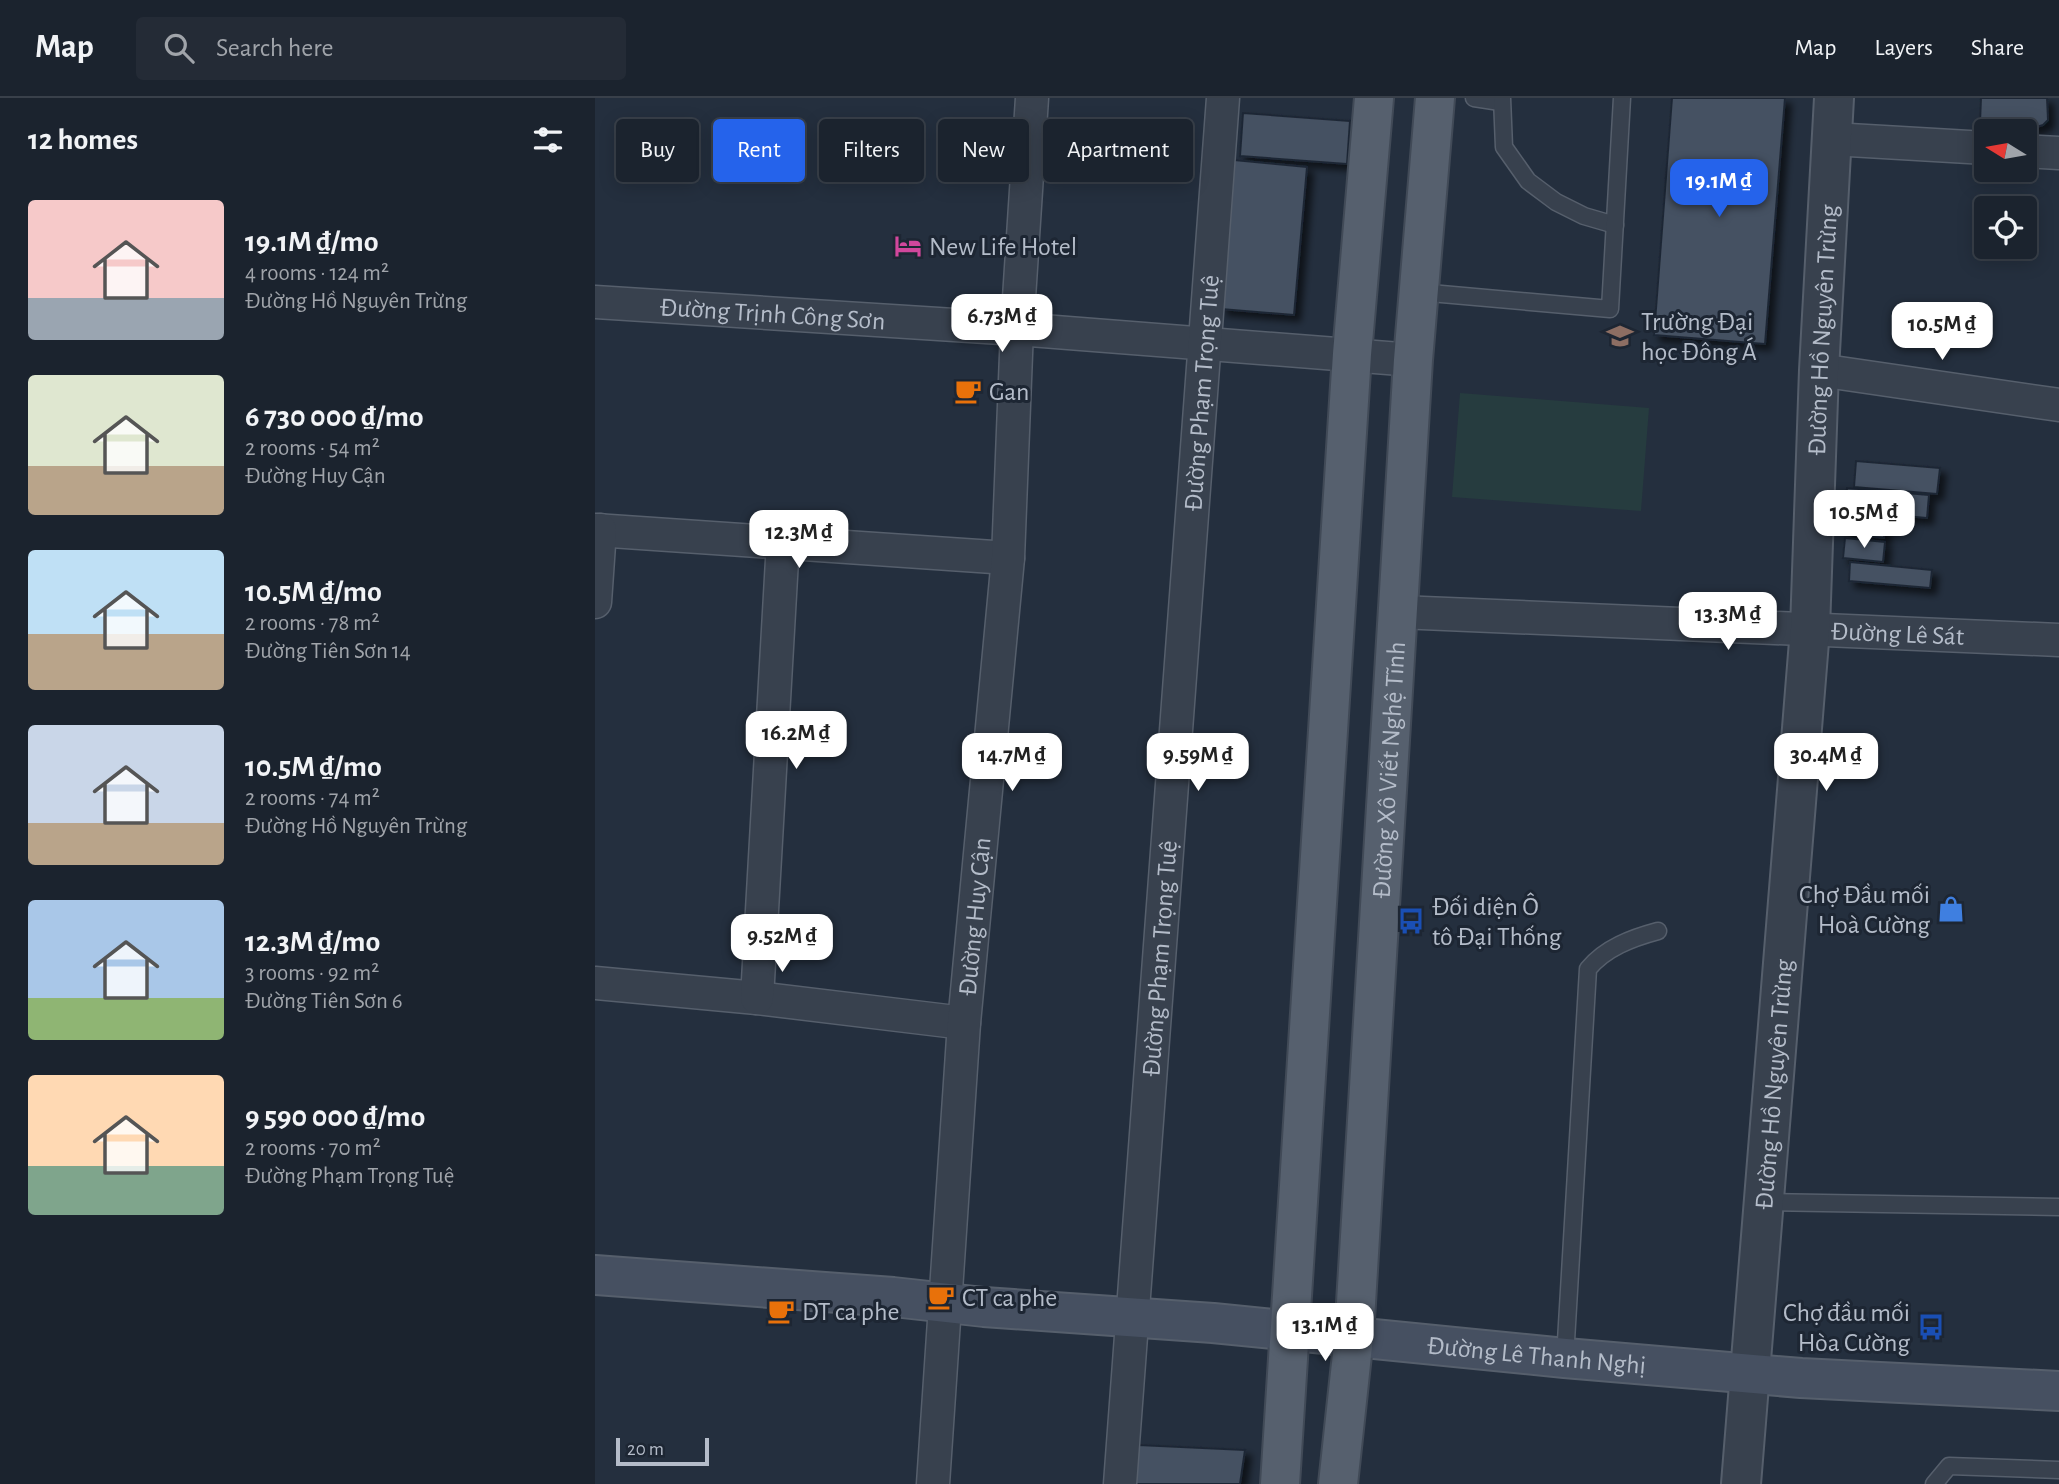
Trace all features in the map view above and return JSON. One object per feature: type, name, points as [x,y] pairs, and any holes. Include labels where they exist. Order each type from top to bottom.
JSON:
[{"type":"main road","points":[[1280,1484],[1352,354],[1374,98]]},
{"type":"main road","name":"Đường Xô Viết Nghệ Tĩnh","points":[[1338,1484],[1354,1336],[1413,360],[1435,98]]},
{"type":"main road","name":"Đường Lê Thanh Nghị","points":[[595,1275],[1290,1330],[1749,1374],[2059,1391]]},
{"type":"street","name":"Đường Huy Cận","points":[[933,1484],[964,1023],[1008,558],[1017,328],[1032,98]]},
{"type":"street","name":"Đường Phạm Trọng Tuệ","points":[[1120,1484],[1223,98]]},
{"type":"street","name":"Đường Hồ Nguyên Trừng","points":[[1741,1484],[1810,629],[1819,370],[1834,98]]},
{"type":"street","points":[[1832,139],[1974,147]]},
{"type":"street","points":[[2037,152],[2059,153]]},
{"type":"street","name":"Đường Trịnh Công Sơn","points":[[595,302],[1017,328],[1413,360]]},
{"type":"street","points":[[1819,370],[2059,405]]},
{"type":"street","points":[[595,602],[598,530],[1008,558]]},
{"type":"street","points":[[757,998],[783,542]]},
{"type":"street","name":"Đường Lê Sát","points":[[1399,612],[2059,640]]},
{"type":"street","points":[[595,983],[757,998],[964,1023]]},
{"type":"lane","points":[[1474,98],[1501,100],[1504,147],[1528,181],[1556,202],[1584,216],[1615,225]]},
{"type":"lane","points":[[1419,292],[1610,309],[1622,98]]},
{"type":"lane","points":[[1565,1358],[1588,969],[1598,957],[1619,945],[1658,931]]},
{"type":"lane","points":[[1762,1202],[2059,1207]]},
{"type":"lane","points":[[1934,1484],[1949,1466],[2059,1470]]},
{"type":"green space","points":[[1460,393],[1649,408],[1641,511],[1452,497]]},
{"type":"building","points":[[1672,98],[1785,98],[1765,344],[1654,335]]},
{"type":"building","points":[[1981,98],[2047,98],[2048,120],[2043,125],[2037,127],[2037,119],[1980,119]]},
{"type":"building","points":[[1243,113],[1350,121],[1347,164],[1240,156]]},
{"type":"building","points":[[1234,160],[1307,167],[1294,315],[1221,309]]},
{"type":"building","points":[[1856,461],[1940,468],[1937,494],[1854,487]]},
{"type":"building","points":[[1847,488],[1929,495],[1927,518],[1846,511]]},
{"type":"building","points":[[1845,514],[1886,517],[1884,538],[1844,534]]},
{"type":"building","points":[[1845,538],[1885,542],[1883,562],[1843,558]]},
{"type":"building","points":[[1850,562],[1932,570],[1930,588],[1849,581]]},
{"type":"building","points":[[1138,1445],[1245,1450],[1240,1484],[1135,1484]]},
{"type":"place","name":"New Life Hotel","points":[[908,246]]},
{"type":"place","name":"Trường Đại học Đông Á","points":[[1620,336]]},
{"type":"place","name":"Gan","points":[[968,391]]},
{"type":"place","name":"Chợ Đầu mối Hoà Cường","points":[[1951,909]]},
{"type":"place","name":"Đối diện Ô tô Đại Thống","points":[[1411,921]]},
{"type":"place","name":"CT ca phe","points":[[941,1297]]},
{"type":"place","name":"DT ca phe","points":[[781,1311]]},
{"type":"place","name":"Chợ đầu mối Hòa Cường","points":[[1931,1327]]}]
